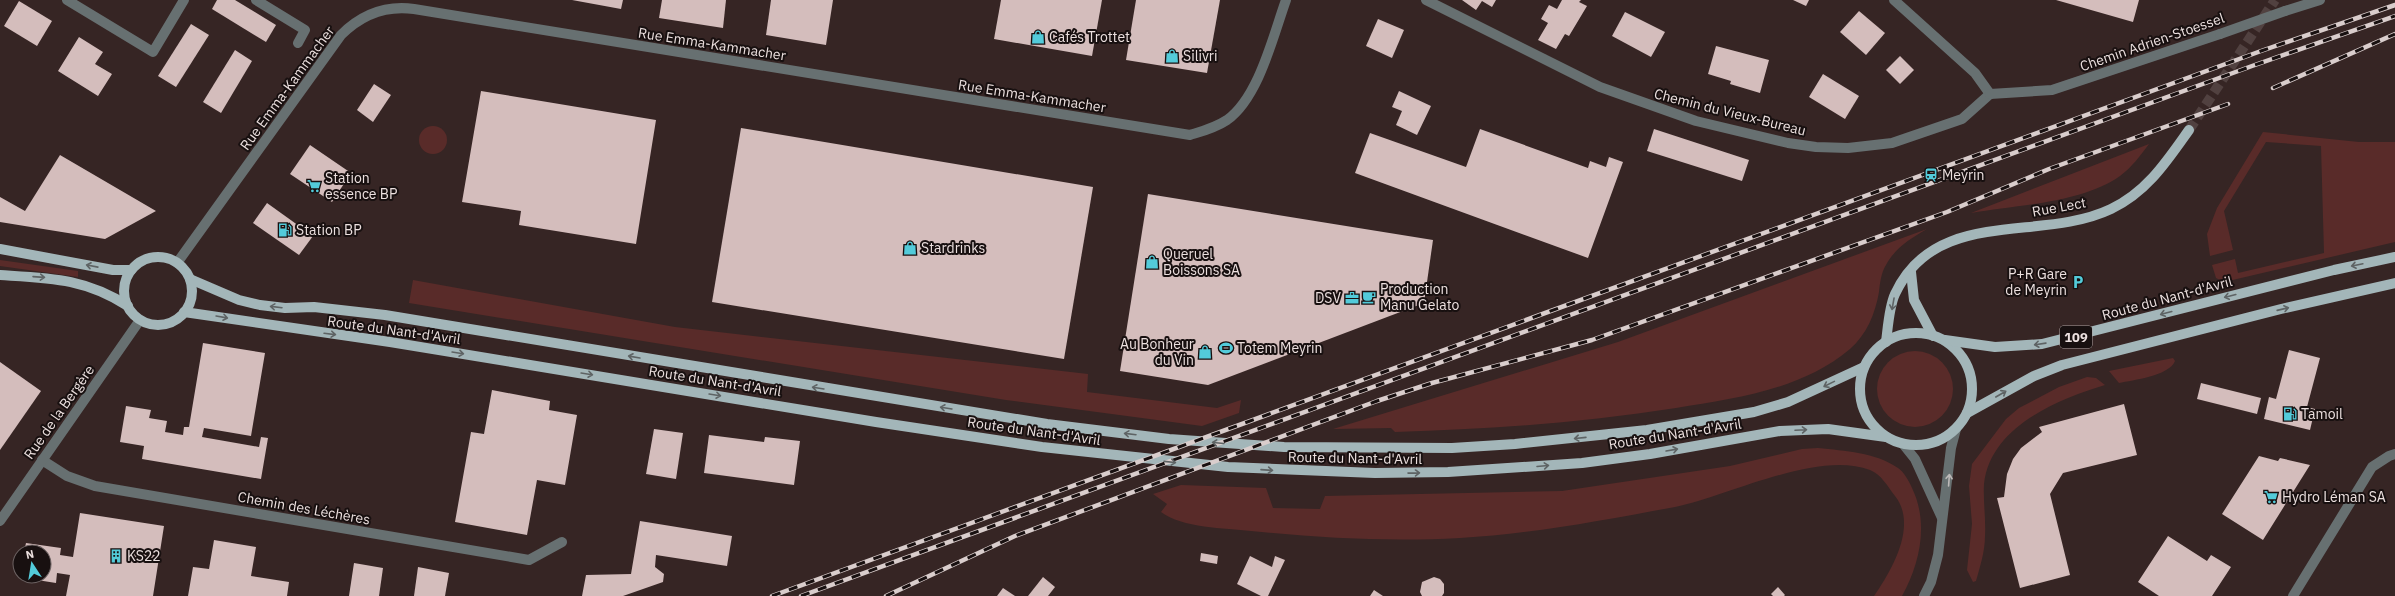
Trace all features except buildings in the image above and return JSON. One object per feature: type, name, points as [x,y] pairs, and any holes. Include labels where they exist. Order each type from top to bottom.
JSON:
[{"type":"main road","name":"Rue Lect","points":[[1886,342],[1894,295],[1922,258],[1937,247],[1966,237],[2004,229],[2069,222],[2098,215],[2111,209],[2132,197],[2151,180],[2189,130]]},
{"type":"main road","points":[[0,249],[113,270],[131,270]]},
{"type":"main road","points":[[0,275],[44,277],[87,285],[109,294],[128,306],[140,320],[149,323],[168,323],[184,312],[190,302],[192,291],[190,279],[177,263],[165,258],[152,257],[140,262],[131,270],[125,282],[124,294],[128,306]]},
{"type":"main road","name":"Route du Nant-d'Avril","points":[[1944,340],[1995,347],[2042,344],[2334,270],[2395,257]]},
{"type":"main road","points":[[1911,272],[1914,300],[1933,336]]},
{"type":"main road","name":"Route du Nant-d'Avril","points":[[190,279],[239,300],[260,305],[285,308],[314,307],[385,315],[1047,424],[1169,439],[1284,447],[1452,448],[1546,441],[1647,430],[1718,419],[1774,406],[1806,396],[1864,368]]},
{"type":"main road","name":"109","points":[[1967,413],[2034,376],[2062,365],[2275,310],[2395,283]]},
{"type":"main road","name":"Route du Nant-d'Avril","points":[[184,312],[390,342],[876,422],[1042,447],[1228,468],[1375,473],[1448,472],[1590,462],[1788,431],[1828,429],[1886,437]]},
{"type":"main road","points":[[1907,334],[1933,336],[1944,340],[1958,351],[1970,372],[1972,397],[1967,413],[1956,429],[1932,443],[1903,444],[1886,437],[1872,423],[1863,406],[1860,383],[1864,368],[1873,353],[1886,342],[1907,334]]},
{"type":"street","points":[[68,0],[153,52],[184,0]]},
{"type":"street","points":[[256,0],[305,30],[298,43]]},
{"type":"street","name":"Rue Emma-Kammacher","points":[[177,263],[341,35],[359,20],[381,11],[414,9],[1190,135],[1215,126],[1228,119],[1242,105],[1255,84],[1286,0]]},
{"type":"street","name":"Chemin du Vieux-Bureau","points":[[1426,0],[1600,87],[1696,121],[1788,143],[1816,148],[1848,148],[1892,143],[1962,119],[1990,94]]},
{"type":"street","points":[[1894,0],[1975,73],[1990,94]]},
{"type":"street","name":"Chemin Adrien-Stoessel","points":[[1990,94],[2052,90],[2320,0]]},
{"type":"street","name":"Rue de la Bergère","points":[[0,521],[140,320]]},
{"type":"street","points":[[1924,596],[1931,582],[1938,555],[1942,518],[1956,429]]},
{"type":"street","points":[[1903,444],[1915,459],[1942,518]]},
{"type":"street","points":[[2293,596],[2372,467],[2388,456],[2395,454]]},
{"type":"street","name":"Chemin des Léchères","points":[[42,460],[67,476],[95,486],[529,560],[562,542]]},
{"type":"shaded area","points":[[433,126],[443,130],[447,140],[443,150],[433,154],[423,150],[419,140],[423,130]]},
{"type":"shaded area","points":[[2263,132],[2359,142],[2395,142],[2395,242],[2224,282],[2216,278],[2212,265],[2235,259],[2238,273],[2324,253],[2321,146],[2266,142],[2224,211],[2233,250],[2210,256],[2207,234],[2217,208]]},
{"type":"shaded area","points":[[2149,144],[2124,173],[2105,185],[2087,192],[2048,202],[1971,213]]},
{"type":"shaded area","points":[[1927,229],[1904,244],[1894,253],[1884,268],[1873,316],[1866,330],[1856,343],[1831,363],[1811,374],[1789,383],[1745,396],[1606,418],[1500,427],[1395,432],[1391,428],[1333,429],[1618,342]]},
{"type":"shaded area","points":[[0,260],[78,271],[78,277],[0,266]]},
{"type":"shaded area","points":[[413,280],[675,327],[1088,374],[1087,392],[1217,408],[1241,400],[1239,413],[1202,426],[1006,400],[409,303]]},
{"type":"shaded area","points":[[1915,351],[1930,354],[1942,362],[1950,374],[1953,389],[1950,404],[1942,416],[1930,424],[1915,427],[1900,424],[1888,416],[1880,404],[1877,389],[1880,374],[1888,362],[1900,354]]},
{"type":"shaded area","points":[[2173,358],[2175,361],[2171,366],[2158,374],[2119,383],[2109,371]]},
{"type":"shaded area","points":[[2087,377],[2096,378],[2105,385],[2067,398],[2048,407],[2029,418],[2013,431],[1999,446],[1989,464],[1984,484],[1984,547],[1976,581],[1973,582],[1967,570],[1972,524],[1969,486],[1972,464],[2006,419],[2019,408],[2059,387]]},
{"type":"shaded area","points":[[1818,448],[1870,455],[1898,468],[1908,480],[1917,501],[1921,529],[1918,557],[1914,571],[1902,596],[1874,596],[1895,561],[1900,547],[1904,520],[1901,508],[1895,496],[1878,474],[1870,470],[1849,465],[1825,466],[1799,470],[1675,507],[1622,517],[1514,533],[1460,538],[1408,540],[1329,537],[1204,526],[1180,521],[1161,512],[1167,504],[1153,494],[1181,485],[1266,488],[1273,508],[1320,509],[1325,496],[1562,491],[1730,466],[1802,449]]},
{"type":"tunnel","points":[[2189,130],[2275,0]]},
{"type":"railway","points":[[772,596],[2261,51],[2395,5]]},
{"type":"railway","points":[[801,596],[2252,66],[2395,16]]},
{"type":"railway","points":[[2273,88],[2395,34]]},
{"type":"railway","points":[[886,596],[1015,536],[1377,401],[1432,383],[1592,340],[1947,212],[2049,169],[2228,104]]},
{"type":"place","name":"Cafés Trottet","points":[[1038,37]]},
{"type":"place","name":"Silivri","points":[[1172,56]]},
{"type":"place","name":"Meyrin","points":[[1931,175]]},
{"type":"place","name":"Station essence BP","points":[[314,186]]},
{"type":"place","name":"Station BP","points":[[285,230]]},
{"type":"place","name":"Stardrinks","points":[[910,248]]},
{"type":"place","name":"Queruel Boissons SA","points":[[1152,262]]},
{"type":"place","name":"P+R Gare de Meyrin","points":[[2078,282]]},
{"type":"place","name":"Production Manu Gelato","points":[[1369,297]]},
{"type":"place","name":"DSV","points":[[1352,298]]},
{"type":"place","name":"Totem Meyrin","points":[[1226,348]]},
{"type":"place","name":"Au Bonheur du Vin","points":[[1205,352]]},
{"type":"place","name":"Tamoil","points":[[2290,414]]},
{"type":"place","name":"Hydro Léman SA","points":[[2271,497]]},
{"type":"place","name":"KS22","points":[[116,556]]}]
